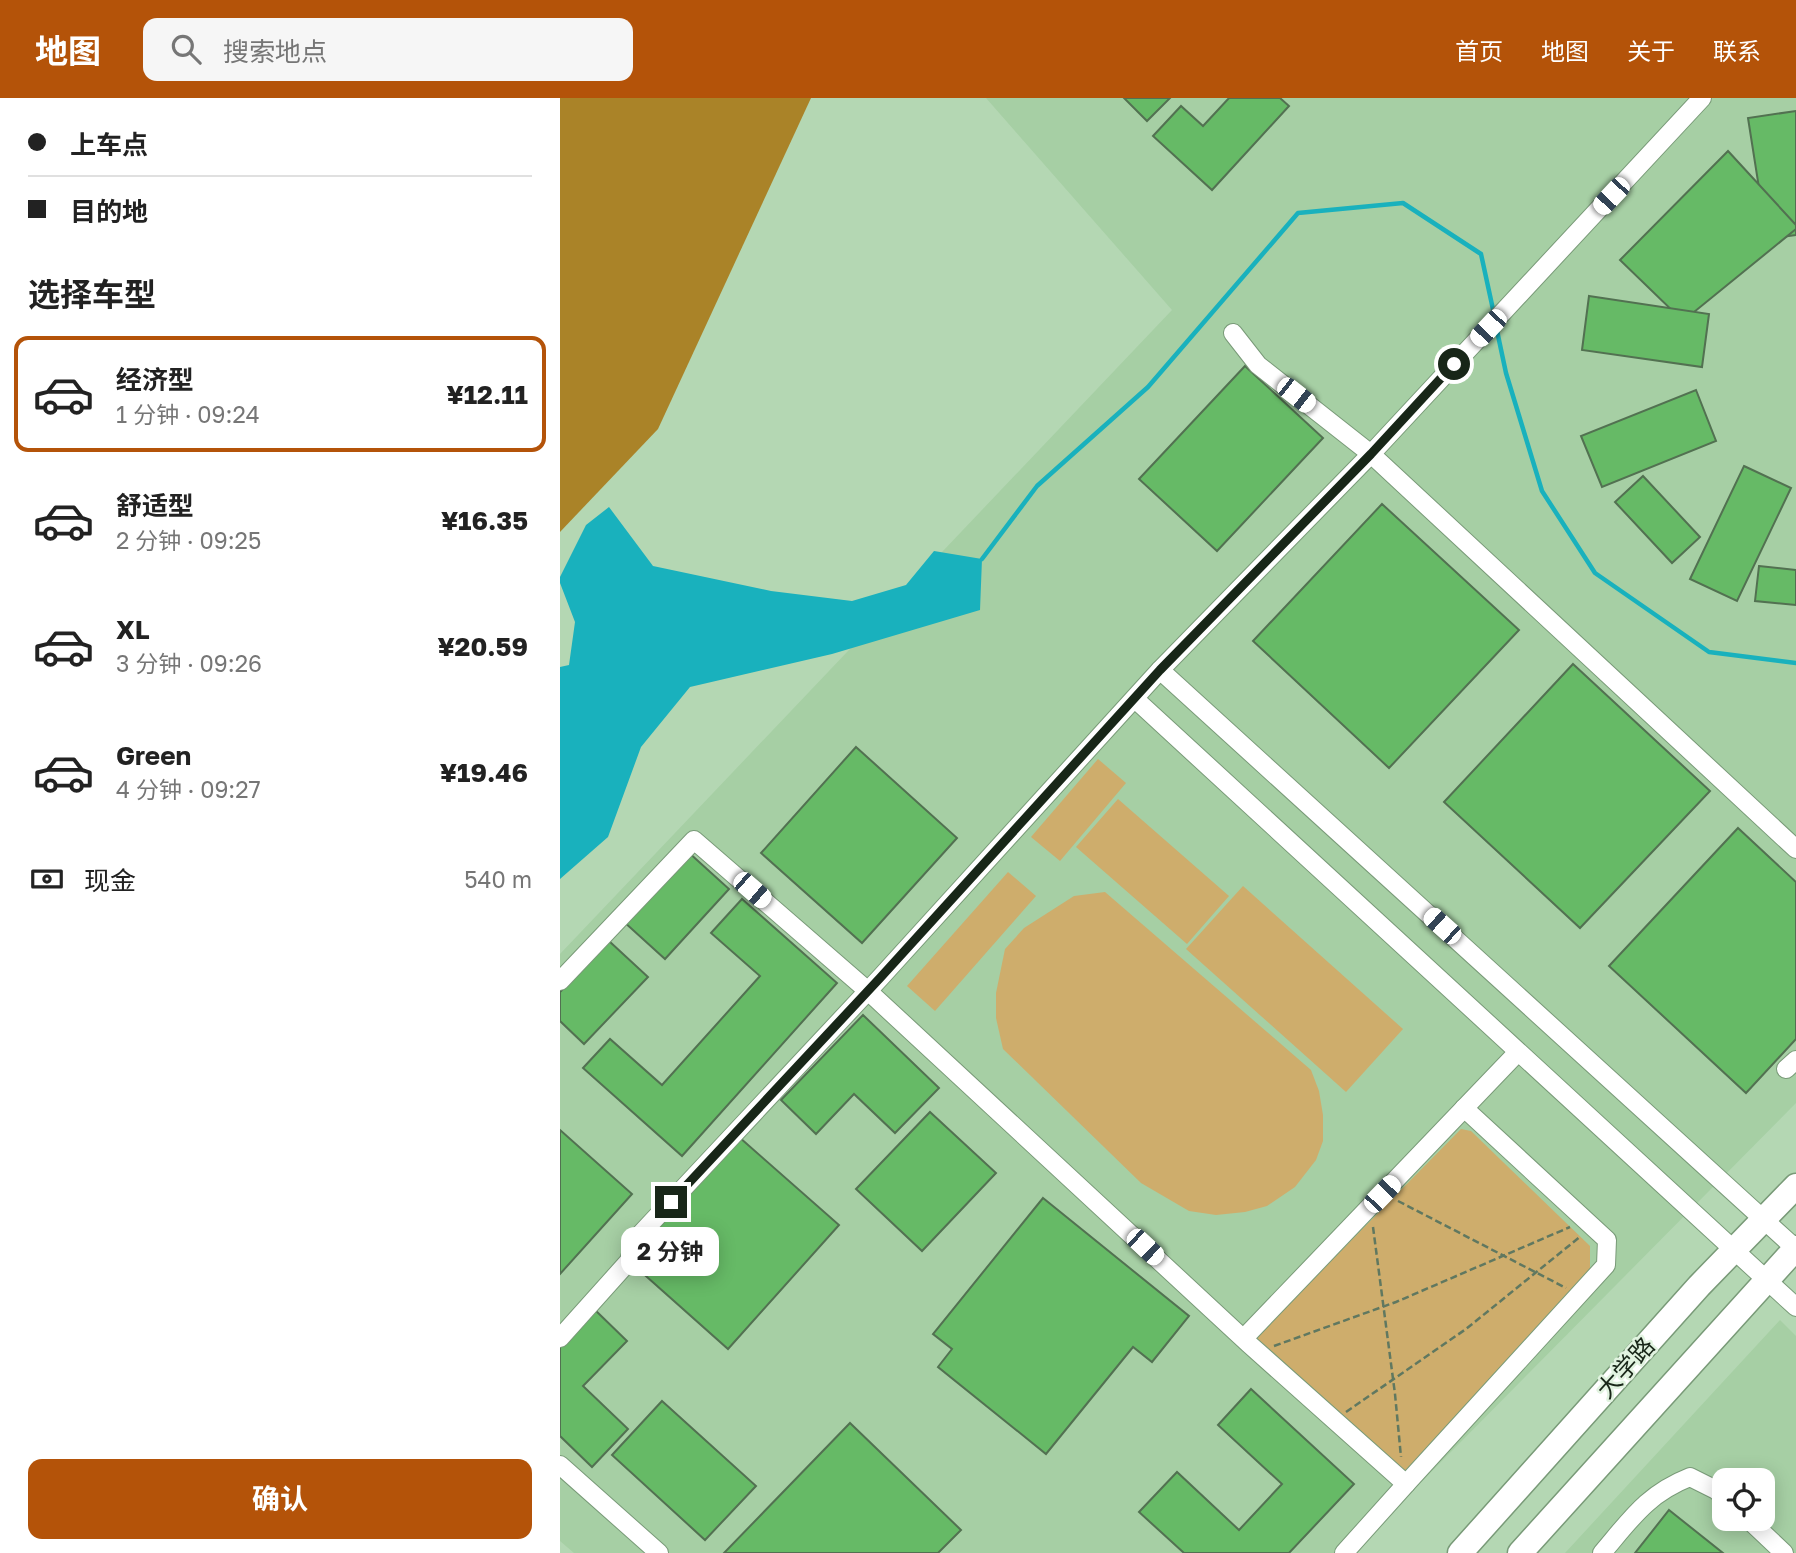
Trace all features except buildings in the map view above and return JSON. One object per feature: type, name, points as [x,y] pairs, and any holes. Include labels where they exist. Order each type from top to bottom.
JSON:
[{"type":"main road","name":"大学路","points":[[1460,1553],[1734,1249],[1796,1186]]},
{"type":"main road","name":"大学路","points":[[1520,1553],[1796,1249]]},
{"type":"street","points":[[560,1338],[629,1261],[635,1240],[1160,670],[1371,454],[1702,98]]},
{"type":"street","points":[[1233,333],[1258,365],[1371,454],[1796,849]]},
{"type":"street","points":[[1160,670],[1796,1249]]},
{"type":"street","points":[[1135,699],[1796,1307]]},
{"type":"street","points":[[560,981],[694,840],[867,991],[1257,1351],[1405,1483]]},
{"type":"street","points":[[1244,1338],[1518,1052]]},
{"type":"street","points":[[1344,1553],[1606,1265],[1607,1240],[1464,1108]]},
{"type":"street","points":[[560,1465],[659,1553]]},
{"type":"street","points":[[1602,1553],[1646,1502],[1671,1484],[1690,1477],[1712,1488]]},
{"type":"street","points":[[1761,1531],[1784,1553]]},
{"type":"path","points":[[1405,1483],[1383,1307],[1376,1200],[1503,1255],[1579,1295]]},
{"type":"path","points":[[1257,1351],[1383,1307],[1503,1255],[1589,1223]]},
{"type":"path","points":[[1335,1420],[1466,1329],[1537,1272],[1589,1223]]},
{"type":"shaded area","points":[[560,98],[811,98],[658,429],[560,532]]},
{"type":"shaded area","points":[[986,98],[1796,98],[1796,1103],[1351,1553],[574,1553],[560,1541],[560,954],[1172,310]]},
{"type":"shaded area","points":[[1098,759],[1126,783],[1060,861],[1031,837]]},
{"type":"shaded area","points":[[1118,799],[1229,896],[1187,944],[1076,847]]},
{"type":"shaded area","points":[[1008,872],[1036,896],[935,1011],[907,986]]},
{"type":"shaded area","points":[[1243,886],[1403,1029],[1346,1092],[1186,949]]},
{"type":"shaded area","points":[[1105,892],[1311,1070],[1319,1091],[1323,1141],[1316,1160],[1295,1187],[1267,1206],[1216,1215],[1189,1211],[1141,1183],[1003,1049],[996,1018],[996,993],[1005,949],[1024,928],[1074,896]]},
{"type":"shaded area","points":[[1461,1129],[1471,1131],[1590,1246],[1590,1272],[1406,1484],[1249,1344]]},
{"type":"shaded area","points":[[1780,1320],[1796,1336],[1796,1553],[1565,1553]]},
{"type":"water","points":[[609,507],[653,566],[771,591],[852,601],[906,585],[934,551],[982,559],[980,610],[832,654],[690,687],[641,747],[608,837],[560,879],[560,667],[569,665],[575,622],[560,577],[586,525]]},
{"type":"waterway","points":[[982,559],[1037,486],[1148,387],[1298,213],[1403,203],[1481,254],[1494,314]]},
{"type":"waterway","points":[[1496,326],[1506,373],[1542,491],[1595,573],[1709,652],[1796,663]]},
{"type":"route","points":[[671,1202],[880,978],[1160,670],[1371,454],[1454,364]]}]
